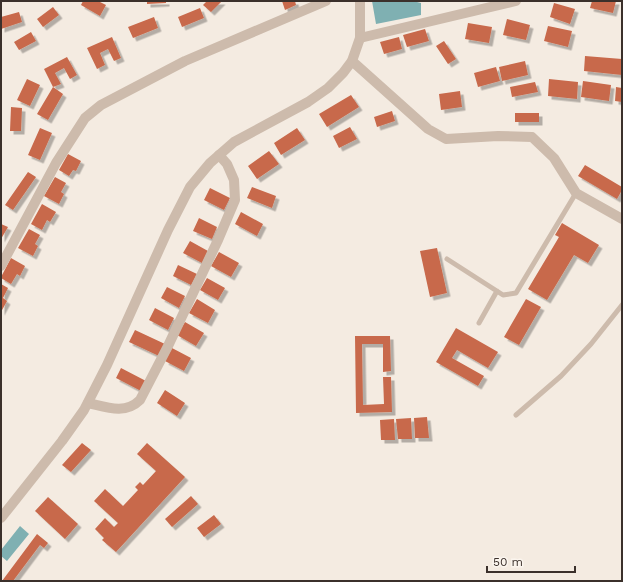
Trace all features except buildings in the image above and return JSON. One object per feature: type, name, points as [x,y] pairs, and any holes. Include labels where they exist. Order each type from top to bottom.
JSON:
[{"type":"street","points":[[1,266],[56,163],[85,118],[101,105],[185,61],[326,1]]},
{"type":"street","points":[[1,518],[62,441],[88,403],[107,365],[168,230],[190,187],[210,163],[234,142],[308,102],[328,88],[343,73],[352,61],[360,38],[360,1]]},
{"type":"street","points":[[360,38],[516,1]]},
{"type":"street","points":[[352,61],[428,129],[446,139],[498,136],[532,137],[554,158],[576,193],[622,219]]},
{"type":"street","points":[[88,403],[126,409],[134,406],[140,400],[147,387],[212,254],[234,200],[234,180],[227,164],[219,155]]},
{"type":"lane","points":[[447,259],[503,294],[516,293],[576,193]]},
{"type":"lane","points":[[479,323],[497,291]]},
{"type":"lane","points":[[516,415],[566,371],[591,344],[622,305]]},
{"type":"water","points":[[372,1],[413,1],[421,3],[421,15],[376,24]]},
{"type":"water","points":[[20,526],[29,534],[7,561],[1,556],[1,550]]}]
